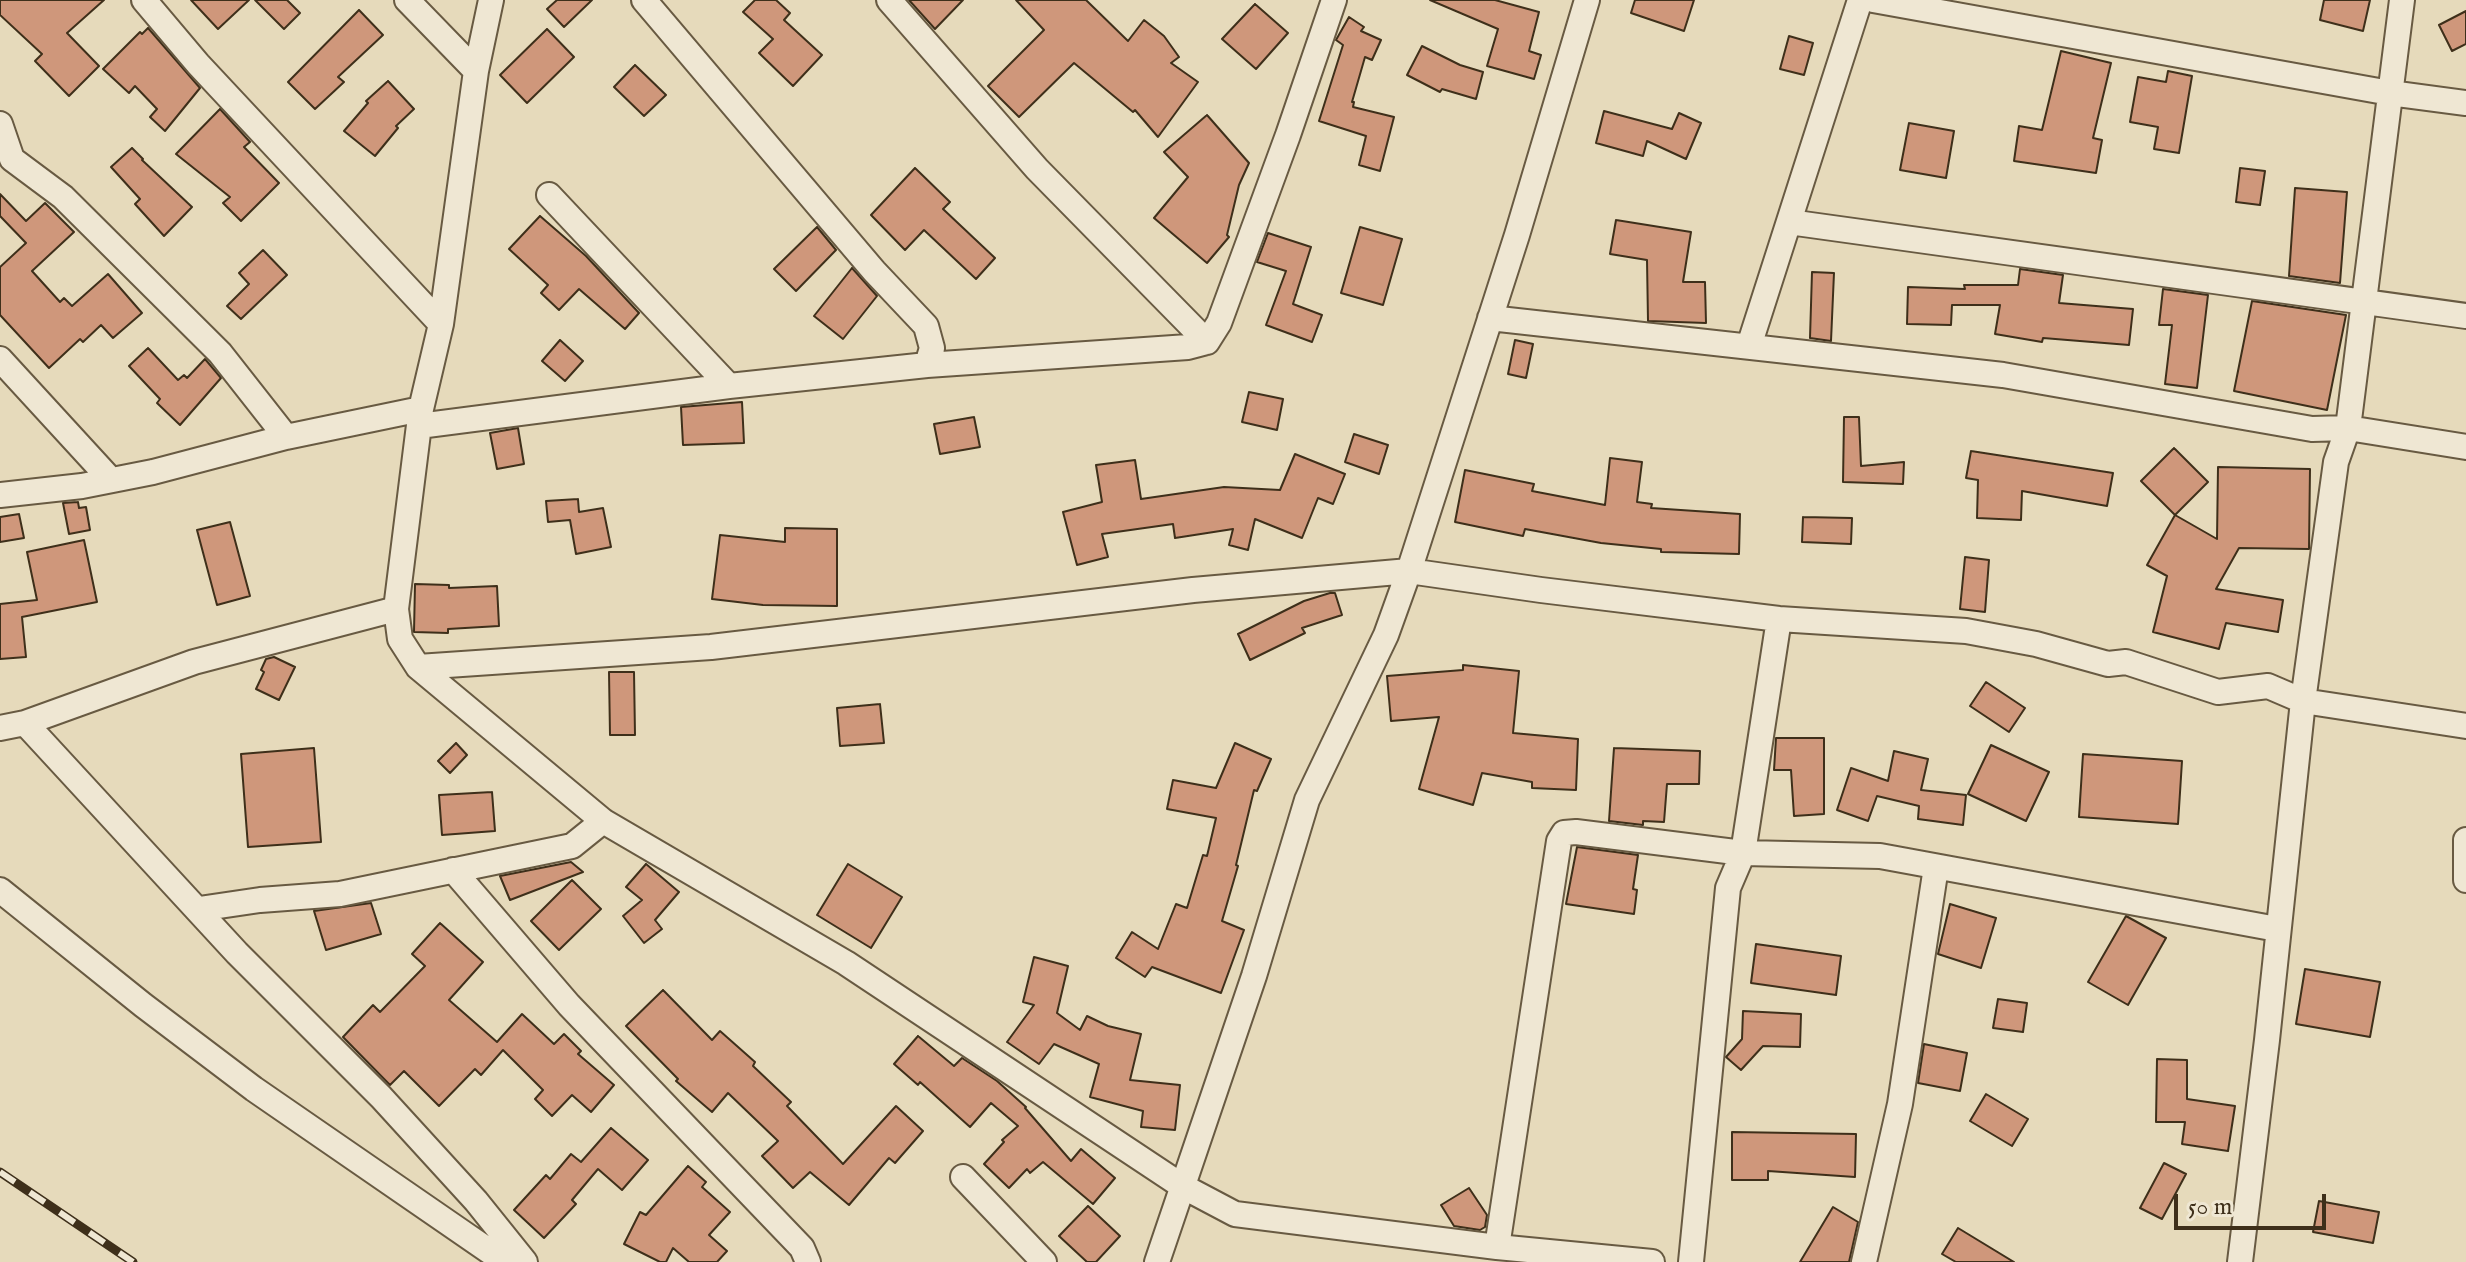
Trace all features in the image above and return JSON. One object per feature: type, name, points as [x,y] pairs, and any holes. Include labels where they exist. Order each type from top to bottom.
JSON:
[{"type":"street","points":[[144,0],[198,64],[441,324]]},
{"type":"street","points":[[407,0],[476,71]]},
{"type":"street","points":[[491,0],[476,71],[441,324],[420,417],[396,609],[400,639],[418,667],[603,821],[846,963],[1182,1186],[1235,1214],[1497,1247],[1652,1262]]},
{"type":"street","points":[[644,0],[874,271],[926,326],[932,348],[927,365]]},
{"type":"street","points":[[889,0],[1037,169],[1207,342]]},
{"type":"street","points":[[0,495],[111,480],[286,437],[420,417],[927,365],[1188,347],[1207,342],[1219,323],[1334,0]]},
{"type":"street","points":[[1157,1262],[1258,962],[1307,800],[1386,635],[1409,571],[1587,0]]},
{"type":"street","points":[[1749,346],[1860,0]]},
{"type":"street","points":[[1873,0],[2390,93],[2466,103]]},
{"type":"street","points":[[2240,1262],[2303,701],[2336,462],[2348,428],[2402,0]]},
{"type":"street","points":[[0,124],[12,159],[63,197],[220,353],[286,437]]},
{"type":"street","points":[[549,195],[729,386]]},
{"type":"street","points":[[1789,222],[2466,316]]},
{"type":"street","points":[[1490,318],[2003,375],[2312,429],[2348,428],[2466,447]]},
{"type":"street","points":[[0,359],[111,480]]},
{"type":"street","points":[[418,667],[711,647],[1193,590],[1409,571],[1779,619],[1966,631],[2036,644],[2108,664],[2126,662],[2218,692],[2268,686],[2303,701],[2466,726]]},
{"type":"street","points":[[0,728],[25,723],[194,662],[396,609]]},
{"type":"street","points":[[1691,1262],[1728,888],[1743,853],[1779,619]]},
{"type":"street","points":[[25,723],[237,953],[381,1097],[476,1201],[525,1262]]},
{"type":"street","points":[[199,909],[260,900],[321,897],[572,846],[603,821]]},
{"type":"street","points":[[1497,1247],[1561,836],[1564,833],[1743,853],[1880,856],[2277,929]]},
{"type":"street","points":[[2466,840],[2466,880]]},
{"type":"street","points":[[1864,1262],[1900,1104],[1936,867]]},
{"type":"street","points":[[453,870],[569,1005],[802,1248],[808,1262]]},
{"type":"street","points":[[0,890],[254,1089],[505,1262]]},
{"type":"street","points":[[963,1177],[1044,1262]]},
{"type":"building","points":[[0,0],[104,0],[67,33],[99,66],[69,96],[35,61],[42,54],[0,15]]},
{"type":"building","points":[[191,0],[249,0],[218,29]]},
{"type":"building","points":[[255,0],[287,0],[300,13],[284,29]]},
{"type":"building","points":[[557,0],[592,0],[564,27],[547,9]]},
{"type":"building","points":[[755,0],[776,0],[790,13],[784,20],[822,55],[793,86],[759,53],[773,39],[743,12]]},
{"type":"building","points":[[909,0],[963,0],[935,29]]},
{"type":"building","points":[[1016,0],[1086,0],[1128,41],[1144,20],[1164,36],[1179,57],[1171,63],[1198,82],[1158,137],[1135,110],[1133,112],[1074,63],[1019,117],[988,86],[1044,30]]},
{"type":"building","points":[[1430,0],[1495,0],[1539,12],[1529,51],[1541,55],[1534,79],[1487,66],[1498,29]]},
{"type":"building","points":[[1635,0],[1694,0],[1684,31],[1631,13]]},
{"type":"building","points":[[2324,0],[2370,0],[2363,31],[2320,20]]},
{"type":"building","points":[[1255,4],[1288,33],[1256,69],[1222,39]]},
{"type":"building","points":[[359,10],[383,35],[338,77],[344,82],[315,109],[288,82]]},
{"type":"building","points":[[2466,11],[2466,44],[2452,51],[2439,25]]},
{"type":"building","points":[[1349,17],[1364,27],[1361,31],[1381,40],[1372,60],[1365,57],[1352,102],[1353,107],[1394,117],[1380,171],[1359,165],[1366,136],[1319,121],[1343,45],[1336,40]]},
{"type":"building","points":[[148,28],[200,88],[165,131],[150,117],[157,109],[135,86],[129,93],[103,69],[140,32],[142,34]]},
{"type":"building","points":[[547,29],[574,57],[527,103],[500,75]]},
{"type":"building","points":[[1789,36],[1813,43],[1804,75],[1780,69]]},
{"type":"building","points":[[1422,46],[1460,65],[1483,72],[1476,99],[1442,89],[1440,92],[1407,75]]},
{"type":"building","points":[[2061,51],[2111,63],[2093,138],[2102,140],[2096,173],[2014,161],[2019,126],[2042,130]]},
{"type":"building","points":[[635,65],[666,95],[644,116],[614,87]]},
{"type":"building","points":[[2168,71],[2192,76],[2179,153],[2154,149],[2158,127],[2130,122],[2138,77],[2166,82]]},
{"type":"building","points":[[388,81],[414,109],[396,126],[398,128],[375,156],[344,131],[368,103],[366,101]]},
{"type":"building","points":[[220,109],[250,142],[244,147],[279,183],[241,221],[223,203],[230,197],[176,154]]},
{"type":"building","points":[[1604,111],[1672,129],[1679,113],[1701,123],[1686,159],[1647,141],[1643,156],[1596,143]]},
{"type":"building","points":[[1207,115],[1249,163],[1239,185],[1229,237],[1207,263],[1154,218],[1188,177],[1164,152]]},
{"type":"building","points":[[1909,123],[1954,131],[1946,178],[1900,170]]},
{"type":"building","points":[[132,148],[192,207],[164,236],[135,204],[140,199],[111,167]]},
{"type":"building","points":[[915,168],[950,202],[943,209],[995,258],[976,279],[924,230],[905,250],[871,215]]},
{"type":"building","points":[[2240,168],[2265,171],[2260,205],[2236,202]]},
{"type":"building","points":[[2295,188],[2347,192],[2340,283],[2289,276]]},
{"type":"building","points":[[0,194],[26,221],[45,203],[74,232],[32,271],[60,302],[64,298],[72,306],[108,274],[142,313],[113,338],[101,325],[83,342],[80,339],[49,368],[0,315],[0,267],[26,243],[0,216]]},
{"type":"building","points":[[540,216],[586,256],[639,313],[625,329],[579,289],[559,310],[541,293],[548,285],[509,249]]},
{"type":"building","points":[[1616,220],[1691,232],[1683,282],[1705,282],[1706,323],[1648,321],[1647,260],[1610,254]]},
{"type":"building","points":[[817,227],[836,250],[796,291],[774,269]]},
{"type":"building","points":[[1360,227],[1402,239],[1383,305],[1341,293]]},
{"type":"building","points":[[1268,233],[1311,247],[1293,304],[1322,315],[1312,342],[1266,325],[1286,271],[1257,262]]},
{"type":"building","points":[[263,250],[287,275],[241,319],[227,306],[249,284],[239,273]]},
{"type":"building","points":[[852,268],[877,296],[843,339],[814,316]]},
{"type":"building","points":[[2020,269],[2063,275],[2059,303],[2133,309],[2129,345],[2043,338],[2042,342],[1995,334],[2000,305],[1952,305],[1951,325],[1907,324],[1908,287],[1965,289],[1964,285],[2018,285]]},
{"type":"building","points":[[1812,272],[1834,273],[1831,341],[1810,338]]},
{"type":"building","points":[[2163,289],[2208,295],[2197,388],[2165,384],[2172,325],[2159,325]]},
{"type":"building","points":[[2252,301],[2346,315],[2327,410],[2234,391]]},
{"type":"building","points":[[560,340],[583,361],[565,381],[542,361]]},
{"type":"building","points":[[1515,340],[1533,344],[1526,378],[1508,374]]},
{"type":"building","points":[[148,348],[178,380],[184,375],[187,378],[205,359],[221,378],[180,425],[157,403],[160,399],[129,366]]},
{"type":"building","points":[[1249,392],[1283,399],[1277,430],[1242,422]]},
{"type":"building","points":[[742,402],[744,443],[683,445],[681,407]]},
{"type":"building","points":[[974,417],[980,447],[940,454],[934,424]]},
{"type":"building","points":[[1844,417],[1859,417],[1861,466],[1904,462],[1903,484],[1843,482]]},
{"type":"building","points":[[518,428],[524,464],[497,469],[490,433]]},
{"type":"building","points":[[1354,434],[1388,445],[1379,474],[1345,462]]},
{"type":"building","points":[[2174,448],[2208,482],[2175,515],[2141,481]]},
{"type":"building","points":[[1971,451],[2113,473],[2107,506],[2022,491],[2021,520],[1977,518],[1978,480],[1966,478]]},
{"type":"building","points":[[1295,454],[1345,474],[1333,504],[1318,498],[1302,538],[1255,519],[1248,550],[1229,545],[1233,529],[1175,538],[1173,524],[1102,534],[1108,557],[1077,565],[1063,512],[1102,502],[1096,465],[1135,460],[1141,499],[1224,487],[1280,490]]},
{"type":"building","points":[[1610,458],[1642,462],[1637,502],[1652,504],[1651,508],[1740,514],[1739,554],[1661,552],[1661,549],[1601,543],[1525,529],[1523,536],[1455,522],[1465,470],[1534,484],[1532,491],[1605,505]]},
{"type":"building","points":[[2218,467],[2310,469],[2309,549],[2239,548],[2216,589],[2283,600],[2278,632],[2226,623],[2219,649],[2153,632],[2167,576],[2147,565],[2175,515],[2217,539]]},
{"type":"building","points":[[578,499],[579,512],[603,508],[611,547],[576,554],[570,520],[548,522],[546,501]]},
{"type":"building","points":[[78,502],[79,508],[86,507],[90,530],[69,534],[63,503]]},
{"type":"building","points":[[19,514],[24,538],[0,542],[0,517]]},
{"type":"building","points":[[1803,517],[1852,518],[1851,544],[1802,542]]},
{"type":"building","points":[[230,522],[250,596],[217,605],[197,530]]},
{"type":"building","points":[[785,528],[837,529],[837,606],[763,605],[712,599],[720,535],[785,542]]},
{"type":"building","points":[[84,540],[97,602],[22,617],[26,657],[0,659],[0,604],[37,600],[27,552]]},
{"type":"building","points":[[1965,557],[1989,560],[1985,612],[1960,609]]},
{"type":"building","points":[[415,584],[449,585],[449,588],[497,586],[499,626],[448,629],[448,633],[414,632]]},
{"type":"building","points":[[1335,593],[1342,615],[1302,628],[1305,633],[1250,660],[1238,634],[1304,601]]},
{"type":"building","points":[[274,657],[295,667],[279,700],[256,689],[266,659]]},
{"type":"building","points":[[1463,665],[1519,671],[1513,733],[1578,739],[1576,790],[1532,788],[1532,782],[1482,773],[1473,805],[1419,789],[1439,717],[1391,721],[1387,676],[1463,670]]},
{"type":"building","points":[[609,672],[634,672],[635,735],[610,735]]},
{"type":"building","points":[[1986,682],[2025,708],[2009,732],[1970,706]]},
{"type":"building","points":[[880,704],[884,743],[840,746],[837,708]]},
{"type":"building","points":[[1776,738],[1824,738],[1824,814],[1794,816],[1791,770],[1774,770]]},
{"type":"building","points":[[456,743],[467,755],[450,773],[438,761]]},
{"type":"building","points":[[1235,743],[1271,759],[1257,791],[1254,790],[1238,866],[1222,921],[1244,930],[1221,993],[1152,967],[1145,977],[1116,958],[1132,932],[1158,949],[1176,904],[1187,908],[1203,855],[1207,856],[1216,818],[1167,809],[1173,780],[1216,788]]},
{"type":"building","points":[[1991,745],[2049,772],[2026,821],[1968,794]]},
{"type":"building","points":[[314,748],[321,842],[248,847],[241,754]]},
{"type":"building","points":[[1614,748],[1700,751],[1699,784],[1667,784],[1664,822],[1643,821],[1643,825],[1609,821]]},
{"type":"building","points":[[1894,751],[1928,759],[1921,790],[1966,795],[1963,825],[1918,819],[1919,806],[1877,796],[1868,821],[1837,810],[1851,768],[1888,781]]},
{"type":"building","points":[[2083,754],[2182,761],[2178,824],[2079,817]]},
{"type":"building","points":[[492,792],[495,831],[442,835],[439,795]]},
{"type":"building","points":[[1577,847],[1638,855],[1633,889],[1637,890],[1634,914],[1566,904]]},
{"type":"building","points":[[571,862],[583,872],[510,900],[500,876]]},
{"type":"building","points":[[646,864],[679,892],[655,920],[662,929],[644,943],[623,916],[642,900],[626,887]]},
{"type":"building","points":[[848,864],[902,897],[871,948],[817,915]]},
{"type":"building","points":[[572,880],[601,909],[559,950],[531,921]]},
{"type":"building","points":[[371,903],[381,934],[326,950],[314,911]]},
{"type":"building","points":[[1950,904],[1996,918],[1981,968],[1938,954]]},
{"type":"building","points":[[2126,916],[2166,938],[2128,1005],[2088,982]]},
{"type":"building","points":[[440,923],[483,962],[449,1000],[497,1042],[522,1014],[554,1044],[564,1034],[581,1051],[578,1054],[614,1085],[591,1112],[572,1095],[552,1116],[535,1099],[543,1090],[503,1050],[481,1075],[475,1069],[439,1106],[404,1071],[390,1085],[343,1037],[373,1005],[380,1012],[425,966],[412,954]]},
{"type":"building","points":[[1756,944],[1841,956],[1836,995],[1751,983]]},
{"type":"building","points":[[1034,957],[1068,966],[1057,1013],[1080,1030],[1087,1016],[1108,1026],[1141,1034],[1130,1080],[1180,1085],[1175,1130],[1141,1127],[1143,1111],[1090,1097],[1099,1064],[1054,1044],[1039,1064],[1007,1042],[1034,1005],[1023,1002]]},
{"type":"building","points":[[2305,969],[2380,982],[2370,1037],[2296,1024]]},
{"type":"building","points":[[663,990],[712,1040],[720,1031],[755,1062],[753,1066],[791,1102],[787,1106],[843,1164],[896,1106],[923,1131],[895,1163],[889,1158],[849,1205],[810,1172],[793,1188],[762,1156],[778,1141],[728,1093],[712,1112],[676,1081],[678,1079],[626,1026]]},
{"type":"building","points":[[1998,999],[2027,1003],[2023,1032],[1993,1028]]},
{"type":"building","points":[[1743,1011],[1801,1014],[1800,1047],[1763,1046],[1741,1070],[1726,1057],[1742,1039]]},
{"type":"building","points":[[918,1036],[954,1066],[962,1058],[997,1081],[1026,1107],[1071,1161],[1081,1149],[1115,1178],[1093,1204],[1043,1162],[1030,1173],[1027,1169],[1009,1188],[984,1164],[1004,1142],[1002,1140],[1018,1126],[991,1103],[970,1127],[920,1082],[918,1085],[894,1064]]},
{"type":"building","points":[[1924,1044],[1967,1053],[1960,1091],[1918,1083]]},
{"type":"building","points":[[2157,1059],[2187,1060],[2187,1099],[2235,1106],[2228,1151],[2182,1144],[2185,1122],[2156,1122]]},
{"type":"building","points":[[1986,1094],[2028,1119],[2012,1146],[1970,1121]]},
{"type":"building","points":[[611,1128],[648,1160],[622,1190],[598,1169],[572,1200],[576,1204],[544,1238],[514,1210],[546,1175],[550,1179],[571,1154],[581,1162]]},
{"type":"building","points":[[1732,1132],[1856,1134],[1855,1177],[1768,1171],[1768,1180],[1732,1180]]},
{"type":"building","points":[[2164,1163],[2186,1174],[2162,1219],[2140,1208]]},
{"type":"building","points":[[688,1166],[706,1182],[702,1187],[730,1212],[709,1235],[727,1251],[717,1262],[689,1262],[673,1248],[666,1262],[660,1262],[624,1244],[640,1212],[646,1215]]},
{"type":"building","points":[[1469,1188],[1487,1215],[1485,1227],[1480,1230],[1454,1226],[1441,1205]]},
{"type":"building","points":[[2319,1201],[2379,1212],[2373,1243],[2313,1232]]},
{"type":"building","points":[[1088,1206],[1120,1236],[1096,1262],[1087,1262],[1059,1236]]},
{"type":"building","points":[[1833,1207],[1858,1222],[1849,1262],[1800,1262]]},
{"type":"building","points":[[1958,1228],[2014,1262],[1956,1262],[1942,1254]]},
{"type":"railway","points":[[0,1172],[133,1262]]}]
